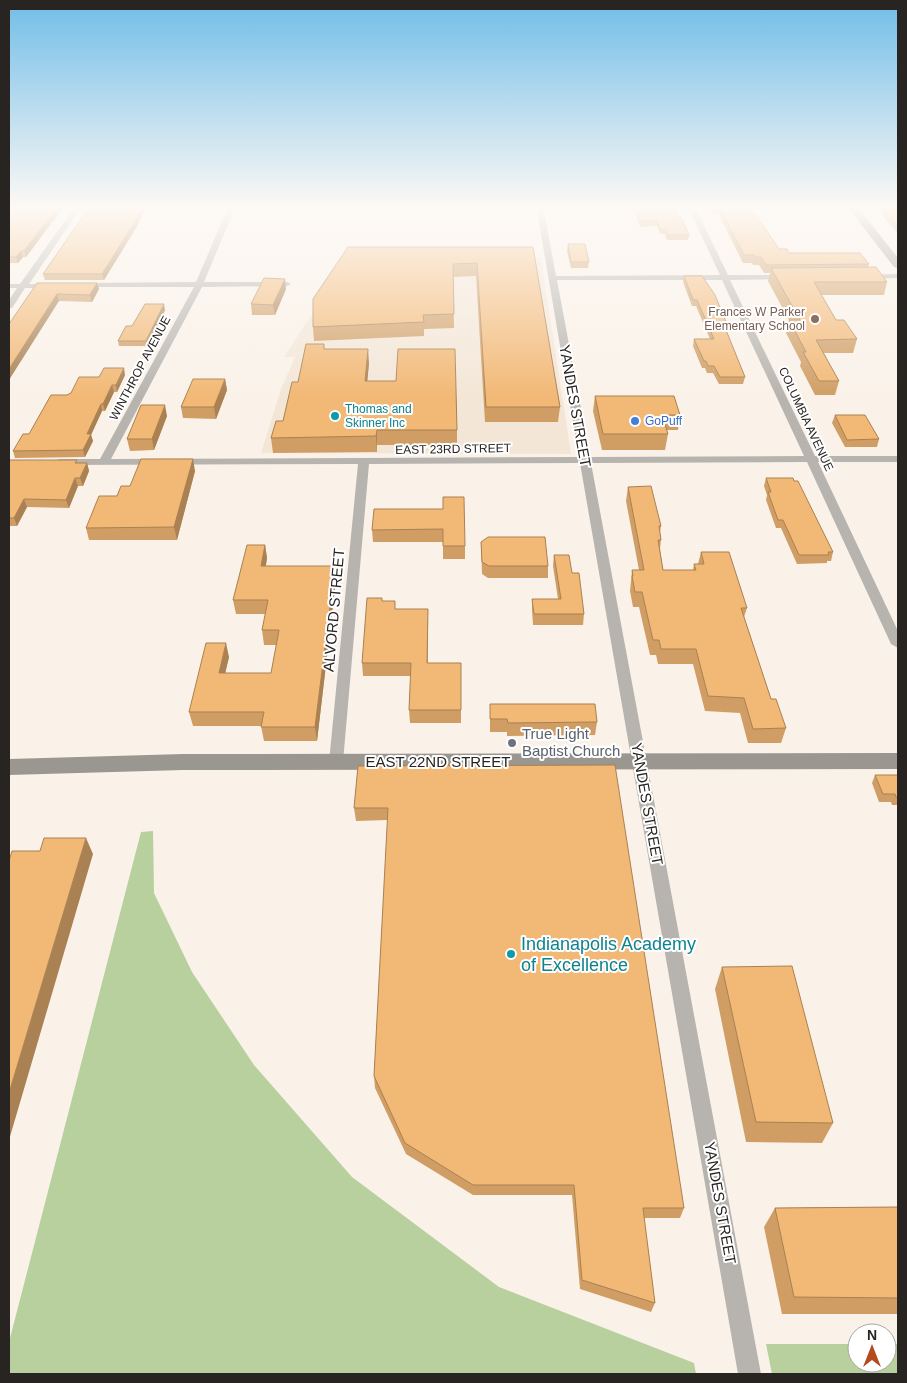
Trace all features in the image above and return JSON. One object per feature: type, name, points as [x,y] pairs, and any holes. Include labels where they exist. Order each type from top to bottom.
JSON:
[{"type":"main road","name":"EAST 22ND STREET","points":[[9,767],[101,763],[898,761]]},
{"type":"street","points":[[9,306],[35,270]]},
{"type":"street","name":"WINTHROP AVENUE","points":[[104,461],[199,285],[205,270]]},
{"type":"street","name":"YANDES STREET","points":[[551,270],[750,1374]]},
{"type":"street","name":"COLUMBIA AVENUE","points":[[721,270],[898,644]]},
{"type":"street","points":[[850,277],[898,276]]},
{"type":"street","points":[[553,278],[793,277]]},
{"type":"street","points":[[9,286],[287,284]]},
{"type":"street","name":"EAST 23RD STREET","points":[[48,462],[898,459]]},
{"type":"street","name":"ALVORD STREET","points":[[336,762],[364,462]]},
{"type":"shaded area","points":[[341,270],[543,270],[571,454],[261,453],[281,389],[295,357],[284,357]]},
{"type":"green space","points":[[153,831],[154,893],[192,972],[254,1065],[352,1177],[499,1287],[694,1363],[696,1374],[9,1374],[9,1342],[141,832]]},
{"type":"green space","points":[[766,1344],[847,1344],[847,1373],[897,1373],[898,1344],[898,1374],[772,1374]]},
{"type":"building","points":[[46,270],[105,270],[102,274],[43,274]]},
{"type":"building","points":[[333,270],[453,270],[454,314],[423,315],[424,322],[313,327],[313,299]]},
{"type":"building","points":[[477,270],[537,270],[560,407],[486,407]]},
{"type":"building","points":[[772,270],[878,270],[887,282],[814,282],[836,320],[844,320],[857,339],[816,340],[839,381],[819,381],[803,352],[806,352],[789,320],[800,320]]},
{"type":"building","points":[[684,276],[702,276],[715,295],[726,322],[724,322],[726,325],[724,325],[745,377],[720,377],[714,366],[708,366],[706,361],[704,361],[694,339],[714,339],[697,300],[693,300]]},
{"type":"building","points":[[264,278],[285,279],[273,305],[251,304]]},
{"type":"building","points":[[37,283],[97,283],[90,295],[57,294],[9,369],[9,324]]},
{"type":"building","points":[[145,304],[164,304],[146,341],[118,341],[126,326],[132,326]]},
{"type":"building","points":[[306,344],[324,344],[324,349],[368,349],[365,381],[396,381],[398,349],[455,349],[457,430],[377,430],[376,436],[271,438],[276,421],[283,421],[292,382],[298,382]]},
{"type":"building","points":[[104,368],[124,368],[116,385],[112,385],[103,404],[101,404],[87,434],[91,434],[83,450],[13,451],[23,434],[29,434],[51,395],[67,395],[71,393],[79,377],[99,377]]},
{"type":"building","points":[[193,379],[225,379],[214,407],[181,407]]},
{"type":"building","points":[[595,396],[674,396],[680,415],[662,415],[668,434],[603,434]]},
{"type":"building","points":[[141,405],[165,405],[152,439],[127,439]]},
{"type":"building","points":[[835,415],[865,415],[879,439],[847,440]]},
{"type":"building","points":[[141,459],[193,459],[174,527],[86,528],[99,496],[117,496],[121,486],[130,486]]},
{"type":"building","points":[[9,460],[77,460],[75,463],[87,463],[80,478],[75,478],[66,500],[24,499],[14,518],[9,518]]},
{"type":"building","points":[[766,478],[793,478],[794,481],[798,481],[833,552],[828,552],[829,555],[799,555],[783,520],[778,520],[768,492],[771,492]]},
{"type":"building","points":[[651,486],[661,526],[659,526],[661,540],[658,540],[663,570],[696,570],[694,564],[704,564],[701,552],[729,552],[747,608],[741,608],[771,699],[776,699],[786,728],[753,729],[744,698],[708,696],[696,649],[661,649],[659,640],[653,640],[642,592],[635,592],[632,576],[632,570],[644,570],[628,487]]},
{"type":"building","points":[[443,497],[464,497],[465,546],[443,546],[443,529],[372,530],[374,509],[443,509]]},
{"type":"building","points":[[488,537],[545,537],[548,566],[489,566],[482,562],[481,542]]},
{"type":"building","points":[[247,545],[265,545],[261,566],[335,566],[315,727],[261,727],[264,712],[189,712],[206,643],[226,643],[219,673],[271,673],[279,630],[262,630],[268,600],[233,600]]},
{"type":"building","points":[[554,555],[569,555],[572,573],[579,573],[584,614],[534,614],[532,599],[561,599]]},
{"type":"building","points":[[367,598],[382,598],[382,601],[395,601],[395,609],[428,609],[427,663],[461,663],[461,710],[409,710],[411,663],[362,663]]},
{"type":"building","points":[[490,704],[595,704],[597,722],[508,723],[507,719],[490,719]]},
{"type":"building","name":"Indianapolis Academy of Excellence","points":[[615,765],[684,1208],[643,1208],[655,1303],[582,1280],[574,1185],[473,1185],[405,1143],[374,1076],[388,808],[354,808],[358,766]]},
{"type":"building","points":[[875,775],[898,775],[898,797],[895,794],[883,794]]},
{"type":"building","points":[[44,838],[86,838],[9,1093],[9,861],[12,851],[40,851]]},
{"type":"building","points":[[792,966],[833,1123],[756,1122],[722,967]]},
{"type":"building","points":[[898,1207],[898,1298],[794,1297],[775,1208]]},
{"type":"place","name":"Frances W Parker Elementary School","points":[[815,319]]},
{"type":"place","name":"Thomas and Skinner Inc","points":[[335,416]]},
{"type":"place","name":"GoPuff","points":[[635,421]]},
{"type":"place","name":"True Light Baptist Church","points":[[512,743]]},
{"type":"place","name":"Indianapolis Academy of Excellence","points":[[511,954]]}]
